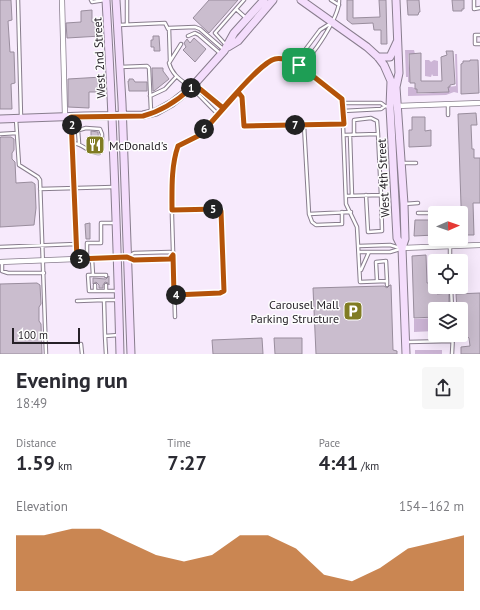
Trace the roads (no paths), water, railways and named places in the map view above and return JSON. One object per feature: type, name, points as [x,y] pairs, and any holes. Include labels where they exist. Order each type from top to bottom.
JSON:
[{"type":"main road","points":[[106,0],[109,3],[113,24],[117,25]]},
{"type":"main road","name":"West 2nd Street","points":[[106,0],[118,258],[120,354]]},
{"type":"main road","name":"West 2nd Street","points":[[116,0],[131,354]]},
{"type":"main road","points":[[0,120],[112,115],[143,116],[151,114],[180,98],[224,51],[238,41],[264,0]]},
{"type":"main road","points":[[250,21],[273,0]]},
{"type":"main road","points":[[301,0],[367,47],[378,57],[384,65],[391,81],[396,87]]},
{"type":"main road","points":[[396,0],[401,42],[399,73],[396,87]]},
{"type":"main road","points":[[378,57],[390,57],[401,42]]},
{"type":"main road","name":"West 4th Street","points":[[391,81],[388,106],[397,238],[402,248]]},
{"type":"main road","name":"West 4th Street","points":[[396,87],[404,204],[405,239],[402,248],[406,354]]},
{"type":"street","points":[[62,0],[68,117]]},
{"type":"street","points":[[388,106],[480,103]]},
{"type":"street","points":[[402,248],[451,246]]},
{"type":"street","points":[[468,246],[480,246]]},
{"type":"street","points":[[1,262],[127,257]]},
{"type":"lane","points":[[18,0],[19,119],[17,134],[19,165],[38,177],[40,180],[46,354]]},
{"type":"lane","points":[[91,0],[92,2],[106,0]]},
{"type":"lane","points":[[127,0],[127,24]]},
{"type":"lane","points":[[224,51],[215,34],[244,0]]},
{"type":"lane","points":[[332,0],[339,5]]},
{"type":"lane","points":[[299,65],[305,62],[325,35],[332,23],[339,5],[339,0]]},
{"type":"lane","points":[[474,0],[474,9],[480,8]]},
{"type":"lane","points":[[236,9],[250,21]]},
{"type":"lane","points":[[117,25],[165,23],[168,29],[170,68],[176,77],[191,88],[218,114]]},
{"type":"lane","points":[[299,65],[299,58],[320,30],[332,23]]},
{"type":"lane","points":[[168,29],[195,27],[200,29],[224,51]]},
{"type":"lane","points":[[188,36],[195,33],[224,51]]},
{"type":"lane","points":[[480,35],[475,35],[475,44],[480,44]]},
{"type":"lane","points":[[170,61],[181,44]]},
{"type":"lane","points":[[175,317],[172,188],[178,146],[200,135],[223,108],[267,62],[280,58],[299,65],[342,99],[346,204],[357,227],[360,282],[387,281]]},
{"type":"lane","points":[[120,67],[147,66],[149,68],[151,114]]},
{"type":"lane","points":[[150,96],[165,89],[176,77]]},
{"type":"lane","points":[[191,88],[200,89],[223,108]]},
{"type":"lane","points":[[238,92],[242,97],[244,126],[344,124]]},
{"type":"lane","points":[[343,103],[381,103],[388,106]]},
{"type":"lane","points":[[448,105],[448,115]]},
{"type":"lane","points":[[343,111],[381,109],[388,106]]},
{"type":"lane","points":[[68,117],[72,132],[77,259]]},
{"type":"lane","points":[[354,135],[354,120],[371,118],[377,121],[382,232],[368,232],[366,195]]},
{"type":"lane","points":[[304,125],[308,214],[312,222],[316,225],[342,224],[342,212]]},
{"type":"lane","points":[[72,132],[86,128],[100,129],[102,134],[102,148],[99,153],[93,153],[79,143],[72,143]]},
{"type":"lane","points":[[78,130],[79,143]]},
{"type":"lane","points":[[0,134],[17,134]]},
{"type":"lane","points":[[344,135],[378,134]]},
{"type":"lane","points":[[350,135],[352,196]]},
{"type":"lane","points":[[402,164],[416,163]]},
{"type":"lane","points":[[345,172],[351,172]]},
{"type":"lane","points":[[40,189],[115,187]]},
{"type":"lane","points":[[346,196],[381,195]]},
{"type":"lane","points":[[404,204],[418,204]]},
{"type":"lane","points":[[172,210],[218,209],[221,211],[224,286],[224,291],[220,293],[174,295]]},
{"type":"lane","points":[[308,214],[351,212]]},
{"type":"lane","points":[[418,213],[428,213]]},
{"type":"lane","points":[[94,276],[87,244],[101,243],[101,223],[116,223]]},
{"type":"lane","points":[[0,247],[76,244]]},
{"type":"lane","points":[[359,246],[390,245],[402,248]]},
{"type":"lane","points":[[450,254],[451,246]]},
{"type":"lane","points":[[359,252],[390,252],[402,248]]},
{"type":"lane","points":[[127,257],[134,253],[170,252],[173,255]]},
{"type":"lane","points":[[360,272],[369,252]]},
{"type":"lane","points":[[127,257],[134,260],[170,259],[173,255]]},
{"type":"lane","points":[[377,281],[376,262],[386,261],[387,285]]},
{"type":"lane","points":[[1,262],[2,271],[8,273],[44,273]]},
{"type":"lane","points":[[106,276],[88,275],[89,292],[118,291]]},
{"type":"lane","points":[[95,285],[95,291]]},
{"type":"lane","points":[[106,285],[106,291]]},
{"type":"lane","points":[[104,300],[106,354]]},
{"type":"lane","points":[[77,301],[119,300]]},
{"type":"lane","points":[[105,336],[119,335]]},
{"type":"lane","points":[[406,342],[428,342]]},
{"type":"lane","points":[[452,354],[453,342]]},
{"type":"lane","points":[[81,344],[82,354]]},
{"type":"place","name":"McDonald's","points":[[95,145]]},
{"type":"place","name":"Carousel Mall Parking Structure","points":[[353,311]]}]
